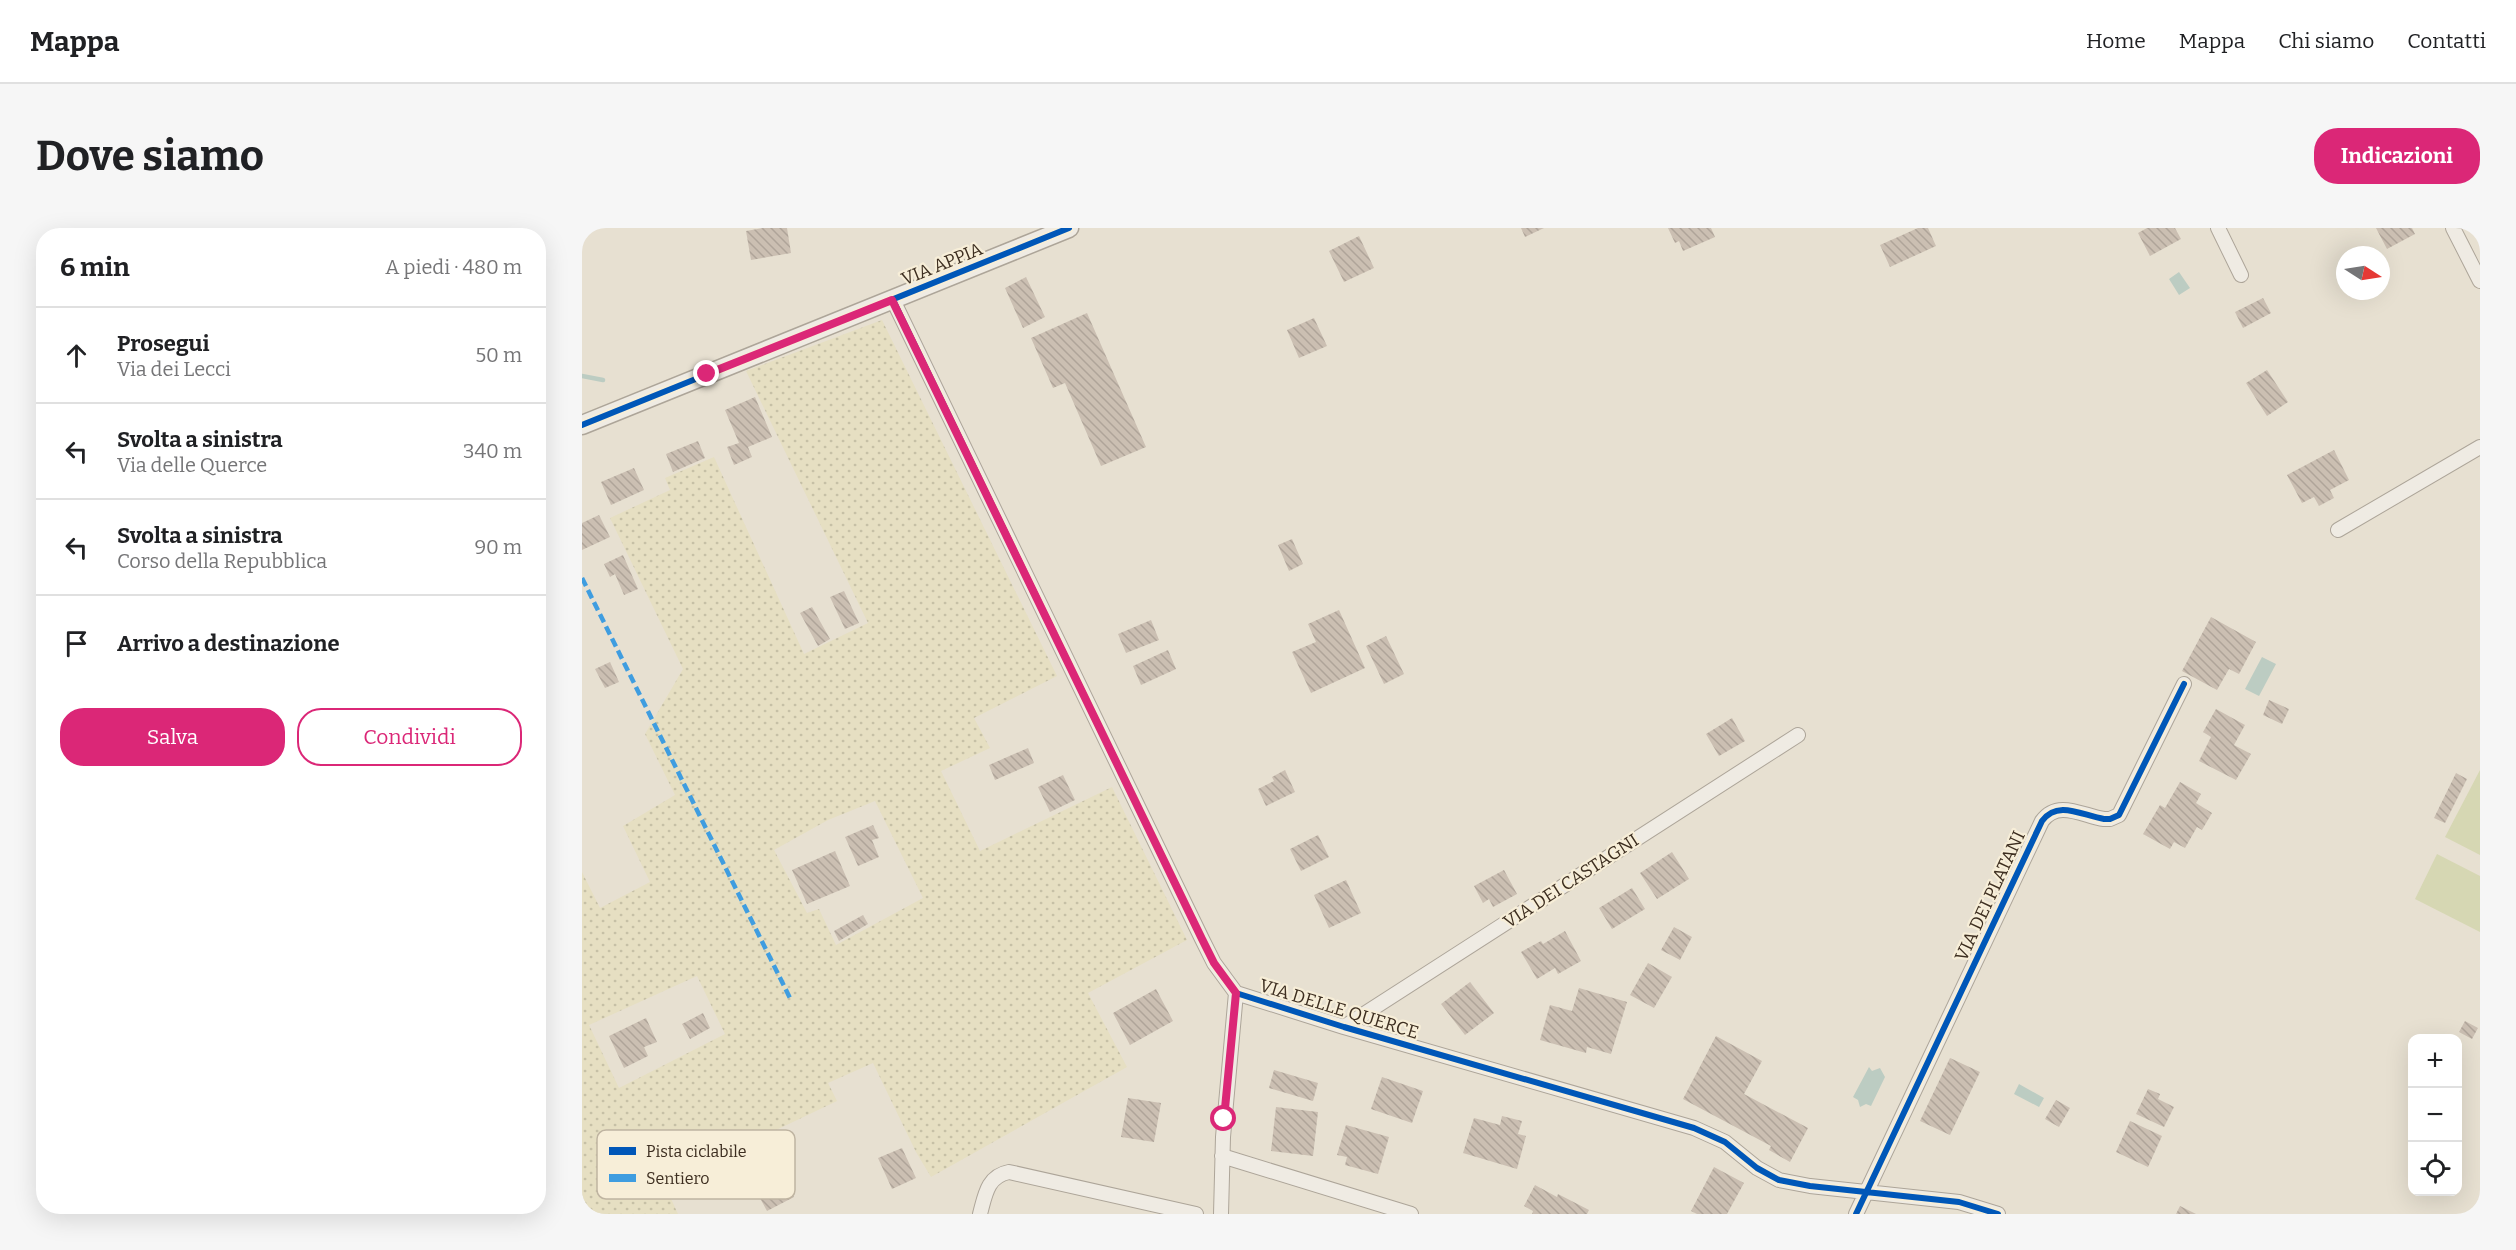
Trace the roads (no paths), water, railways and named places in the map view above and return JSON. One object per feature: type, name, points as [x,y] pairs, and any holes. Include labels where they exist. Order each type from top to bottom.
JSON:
[{"type":"street","name":"VIA APPIA","points":[[582,425],[1069,228]]},
{"type":"street","points":[[2218,228],[2241,275]]},
{"type":"street","points":[[2453,228],[2480,281]]},
{"type":"street","name":"VIA DELLE QUERCE","points":[[892,300],[1202,939],[1214,963],[1236,993],[1344,1028],[1701,1130],[1725,1142],[1757,1168],[1779,1180],[1810,1186],[1959,1202],[1998,1214]]},
{"type":"street","points":[[2338,530],[2480,447]]},
{"type":"street","name":"VIA DEI PLATANI","points":[[1856,1214],[2042,820],[2057,809],[2104,819],[2119,815],[2184,684]]},
{"type":"street","name":"VIA DEI CASTAGNI","points":[[1344,1028],[1798,735]]},
{"type":"street","points":[[1221,1214],[1222,1156],[1236,993]]},
{"type":"street","points":[[1222,1156],[1411,1214]]},
{"type":"street","points":[[980,1214],[990,1183],[998,1175],[1009,1172],[1196,1214]]},
{"type":"waterway","points":[[582,376],[603,380]]}]
